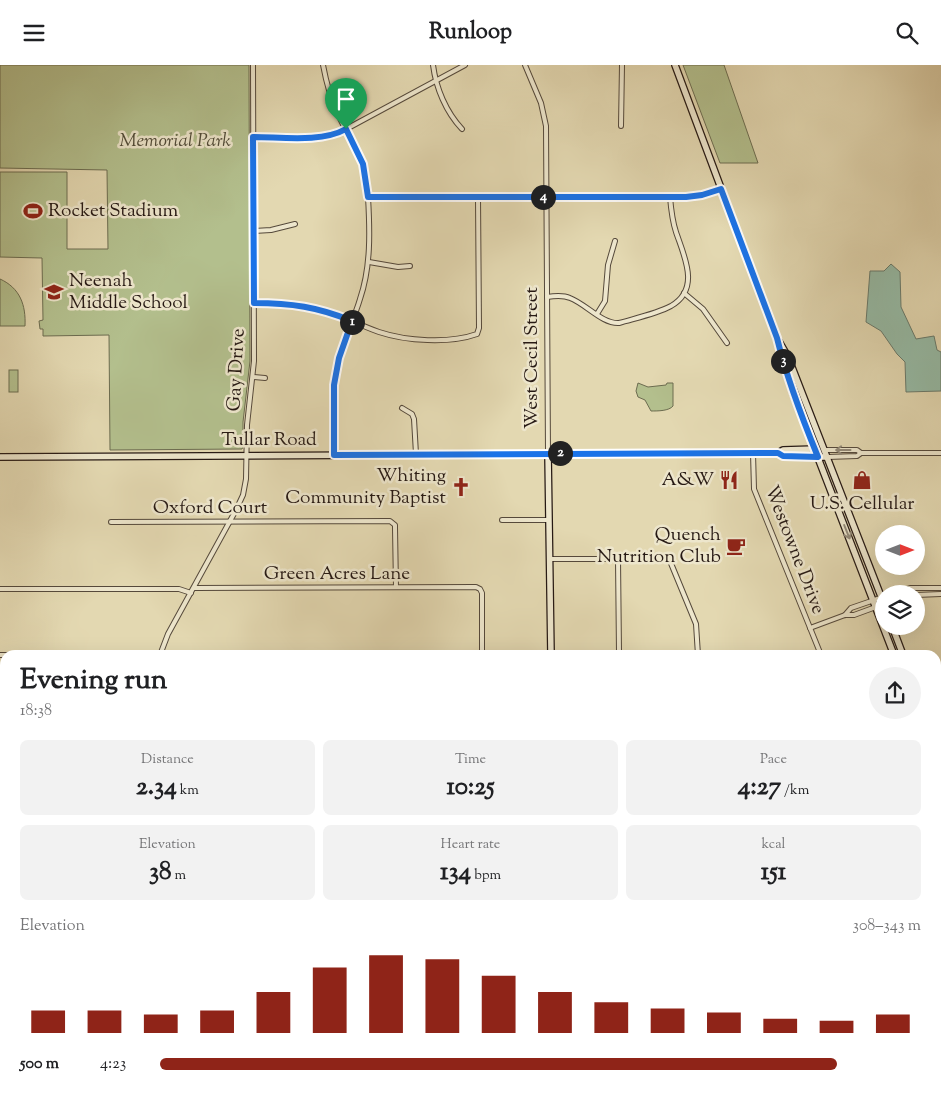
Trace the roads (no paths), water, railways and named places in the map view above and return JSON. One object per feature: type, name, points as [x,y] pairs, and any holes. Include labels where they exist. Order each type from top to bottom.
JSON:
[{"type":"main road","points":[[675,65],[777,338],[793,393],[875,603]]},
{"type":"main road","points":[[777,338],[788,357],[877,585]]},
{"type":"main road","name":"Tullar Road","points":[[778,453],[783,449],[823,449]]},
{"type":"main road","name":"Tullar Road","points":[[0,457],[548,453],[778,453],[783,456],[826,457]]},
{"type":"main road","name":"West Cecil Street","points":[[548,453],[551,650]]},
{"type":"main road","points":[[886,635],[892,650]]},
{"type":"main road","points":[[895,635],[901,650]]},
{"type":"street","name":"Gay Drive","points":[[162,650],[168,634],[230,522],[245,487],[248,425],[253,377],[253,65]]},
{"type":"street","points":[[323,65],[331,97],[363,164],[368,197],[368,262],[365,284],[339,358],[334,385],[334,455]]},
{"type":"street","points":[[433,65],[436,80],[451,117],[462,129]]},
{"type":"street","points":[[253,137],[323,137],[337,134],[465,65]]},
{"type":"street","name":"West Cecil Street","points":[[525,65],[545,117],[548,453]]},
{"type":"street","points":[[621,126],[622,65]]},
{"type":"street","points":[[368,197],[694,197],[721,189]]},
{"type":"street","points":[[254,303],[306,306],[322,310],[379,332],[414,339],[444,339],[477,334],[479,328],[478,197]]},
{"type":"street","points":[[547,297],[568,297],[610,323],[619,323],[666,308],[678,301],[684,293],[688,280],[688,263],[673,221],[670,197]]},
{"type":"street","points":[[253,231],[271,230],[295,224]]},
{"type":"street","points":[[598,314],[605,301],[608,262],[616,241]]},
{"type":"street","points":[[368,262],[398,267],[410,266]]},
{"type":"street","points":[[684,293],[703,309],[727,343]]},
{"type":"street","points":[[253,377],[265,379]]},
{"type":"street","points":[[402,408],[412,415],[414,419],[416,454]]},
{"type":"street","name":"Tullar Road","points":[[823,449],[857,450],[861,453],[941,453]]},
{"type":"street","name":"Westowne Drive","points":[[753,453],[754,489],[819,650]]},
{"type":"street","name":"Tullar Road","points":[[826,457],[857,456],[861,453]]},
{"type":"street","points":[[502,521],[549,520]]},
{"type":"street","name":"Oxford Court","points":[[110,522],[392,522],[396,528],[396,587]]},
{"type":"street","points":[[549,559],[666,559],[670,561],[696,624],[698,650]]},
{"type":"street","points":[[618,559],[618,650]]},
{"type":"street","name":"Green Acres Lane","points":[[194,588],[474,587],[480,589],[482,595],[482,650]]},
{"type":"street","points":[[925,588],[941,588]]},
{"type":"street","points":[[0,589],[179,589],[191,593]]},
{"type":"street","points":[[925,595],[941,594]]},
{"type":"street","points":[[845,615],[851,608],[874,599]]},
{"type":"street","points":[[810,628],[845,615],[854,615],[875,607]]},
{"type":"place","name":"Rocket Stadium","points":[[33,211]]},
{"type":"place","name":"Neenah Middle School","points":[[54,292]]},
{"type":"place","name":"A&W","points":[[729,480]]},
{"type":"place","name":"U.S. Cellular","points":[[862,480]]},
{"type":"place","name":"Whiting Community Baptist","points":[[461,487]]},
{"type":"place","name":"Quench Nutrition Club","points":[[736,546]]},
{"type":"park label","name":"Memorial Park","points":[[175,141]]}]
